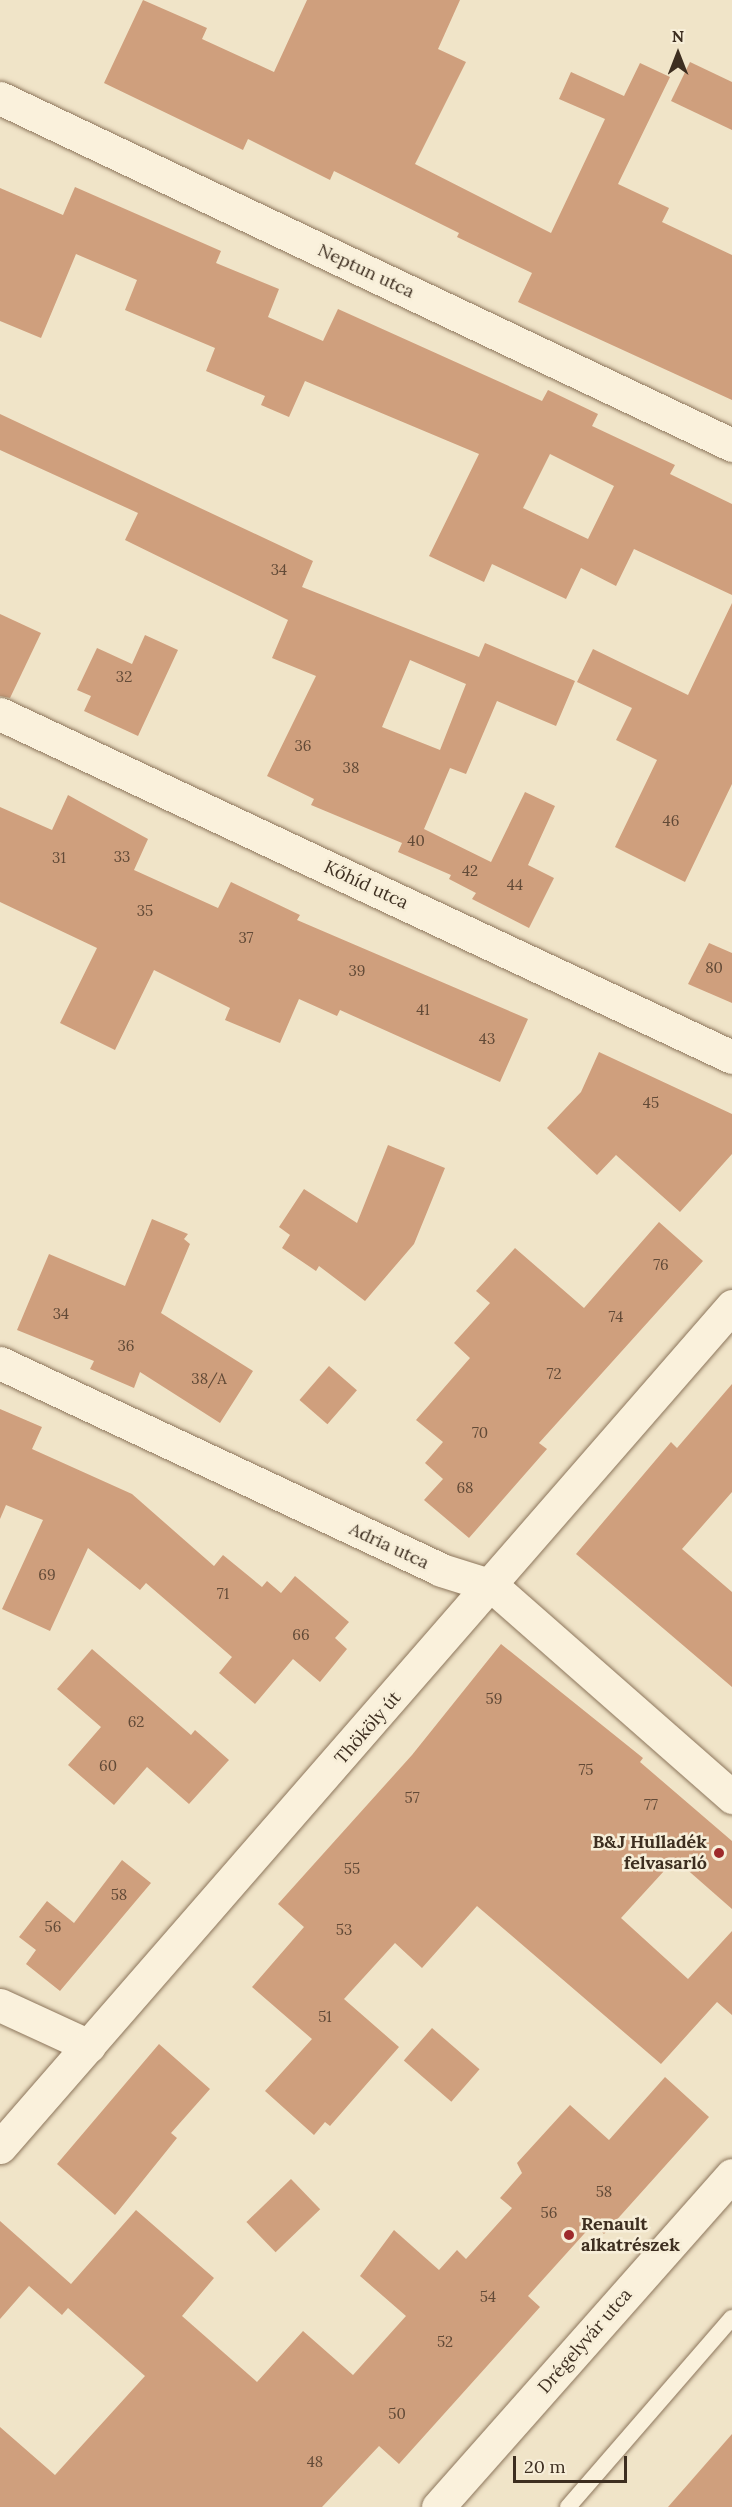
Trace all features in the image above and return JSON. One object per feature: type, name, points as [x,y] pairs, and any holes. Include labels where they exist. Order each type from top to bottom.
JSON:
[{"type":"street","name":"Neptun utca","points":[[0,98],[732,445]]},
{"type":"street","name":"Kőhíd utca","points":[[0,714],[732,1057]]},
{"type":"street","name":"Thököly út","points":[[0,2147],[492,1586],[732,1306]]},
{"type":"street","name":"Adria utca","points":[[0,1363],[441,1570],[492,1586],[732,1797]]},
{"type":"street","points":[[0,2005],[89,2046]]},
{"type":"street","name":"Drégelyvár utca","points":[[438,2507],[732,2175]]},
{"type":"lane","points":[[568,2507],[732,2318]]},
{"type":"building","points":[[143,0],[207,28],[202,39],[274,72],[307,0],[460,0],[438,49],[466,62],[415,164],[551,233],[605,119],[559,99],[571,72],[624,96],[640,63],[670,77],[618,184],[669,208],[662,222],[732,255],[732,400],[518,302],[532,273],[457,237],[459,233],[334,171],[330,180],[248,139],[243,150],[104,83]]},
{"type":"building","points":[[690,62],[732,82],[732,130],[671,101]]},
{"type":"building","points":[[75,187],[221,251],[216,263],[279,289],[268,317],[323,341],[338,309],[542,401],[548,390],[598,414],[592,426],[675,465],[670,474],[732,504],[732,595],[634,549],[616,586],[581,568],[566,599],[492,564],[484,582],[429,556],[479,454],[305,381],[289,417],[261,405],[265,396],[206,371],[215,348],[125,310],[137,280],[76,254],[41,338],[0,321],[0,188],[63,215]],"holes":[[[550,454],[614,486],[588,539],[523,508]]]},
{"type":"building","points":[[0,414],[313,561],[302,587],[479,657],[485,643],[575,681],[556,726],[497,701],[466,774],[450,768],[424,829],[491,862],[525,792],[555,806],[528,865],[554,878],[529,928],[472,899],[476,893],[449,879],[451,875],[398,852],[402,843],[311,805],[314,799],[267,776],[316,676],[272,658],[288,620],[125,540],[138,513],[0,450]],"holes":[[[410,660],[466,684],[440,750],[382,727]]]},
{"type":"building","points":[[732,603],[732,784],[685,882],[615,847],[657,760],[616,740],[632,708],[577,682],[593,649],[688,695]]},
{"type":"building","points":[[0,614],[41,633],[10,698],[0,696]]},
{"type":"building","points":[[145,635],[178,650],[138,736],[84,711],[91,696],[77,690],[97,648],[132,664]]},
{"type":"building","points":[[68,795],[148,839],[134,870],[218,908],[231,882],[300,915],[297,920],[528,1019],[500,1082],[340,1010],[337,1016],[299,999],[280,1043],[225,1020],[230,1008],[154,970],[115,1050],[60,1023],[97,948],[0,902],[0,807],[52,830]]},
{"type":"building","points":[[709,943],[732,953],[732,1003],[688,984]]},
{"type":"building","points":[[599,1052],[732,1114],[732,1154],[680,1212],[616,1155],[597,1175],[547,1128],[581,1092]]},
{"type":"building","points":[[388,1145],[445,1168],[414,1244],[365,1301],[319,1266],[316,1271],[282,1248],[290,1235],[279,1227],[304,1189],[357,1223]]},
{"type":"building","points":[[152,1219],[188,1234],[184,1239],[190,1244],[161,1313],[253,1371],[220,1423],[140,1372],[134,1388],[90,1369],[94,1361],[17,1330],[49,1254],[125,1286]]},
{"type":"building","points":[[659,1222],[703,1261],[539,1443],[547,1449],[469,1538],[424,1500],[443,1479],[425,1463],[443,1442],[416,1420],[470,1358],[454,1343],[490,1303],[476,1291],[515,1248],[584,1308]]},
{"type":"building","points":[[329,1366],[357,1390],[327,1424],[299,1400]]},
{"type":"building","points":[[732,1384],[732,1492],[682,1549],[732,1592],[732,1687],[576,1554],[671,1442],[677,1448]]},
{"type":"building","points":[[0,1409],[42,1427],[32,1449],[132,1494],[214,1566],[223,1555],[262,1587],[267,1581],[281,1593],[295,1576],[349,1622],[335,1638],[347,1649],[320,1682],[293,1659],[255,1704],[219,1673],[232,1657],[146,1583],[140,1590],[88,1548],[50,1631],[2,1609],[43,1520],[6,1505],[0,1519]]},
{"type":"building","points":[[501,1644],[643,1758],[640,1762],[732,1841],[732,1909],[675,1859],[621,1918],[688,1979],[732,1931],[732,2015],[717,2002],[661,2064],[477,1906],[422,1968],[395,1943],[344,1999],[399,2047],[330,2126],[325,2122],[314,2135],[265,2091],[312,2039],[252,1987],[304,1927],[278,1904],[412,1755]]},
{"type":"building","points":[[92,1649],[191,1735],[195,1730],[229,1760],[189,1804],[147,1767],[114,1805],[68,1765],[101,1727],[57,1689]]},
{"type":"building","points":[[122,1860],[151,1883],[60,1991],[26,1964],[36,1950],[19,1937],[47,1901],[74,1923]]},
{"type":"building","points":[[432,2028],[480,2069],[451,2102],[404,2060]]},
{"type":"building","points":[[159,2044],[210,2089],[171,2133],[177,2138],[115,2215],[57,2164]]},
{"type":"building","points":[[665,2077],[709,2117],[604,2234],[593,2224],[528,2296],[540,2307],[399,2464],[379,2446],[322,2507],[0,2507],[0,2427],[55,2475],[145,2376],[68,2308],[62,2315],[29,2286],[0,2319],[0,2221],[71,2284],[136,2210],[214,2278],[182,2316],[257,2382],[303,2331],[353,2375],[406,2316],[360,2276],[394,2230],[439,2270],[457,2250],[466,2259],[512,2208],[500,2198],[522,2173],[517,2163],[570,2105],[609,2140]]},
{"type":"building","points":[[291,2179],[320,2209],[276,2252],[246,2222]]},
{"type":"building","points":[[732,2434],[732,2507],[668,2507]]},
{"type":"place","name":"B&J Hulladék felvasarló","points":[[719,1853]]},
{"type":"place","name":"Renault alkatrészek","points":[[569,2235]]}]
